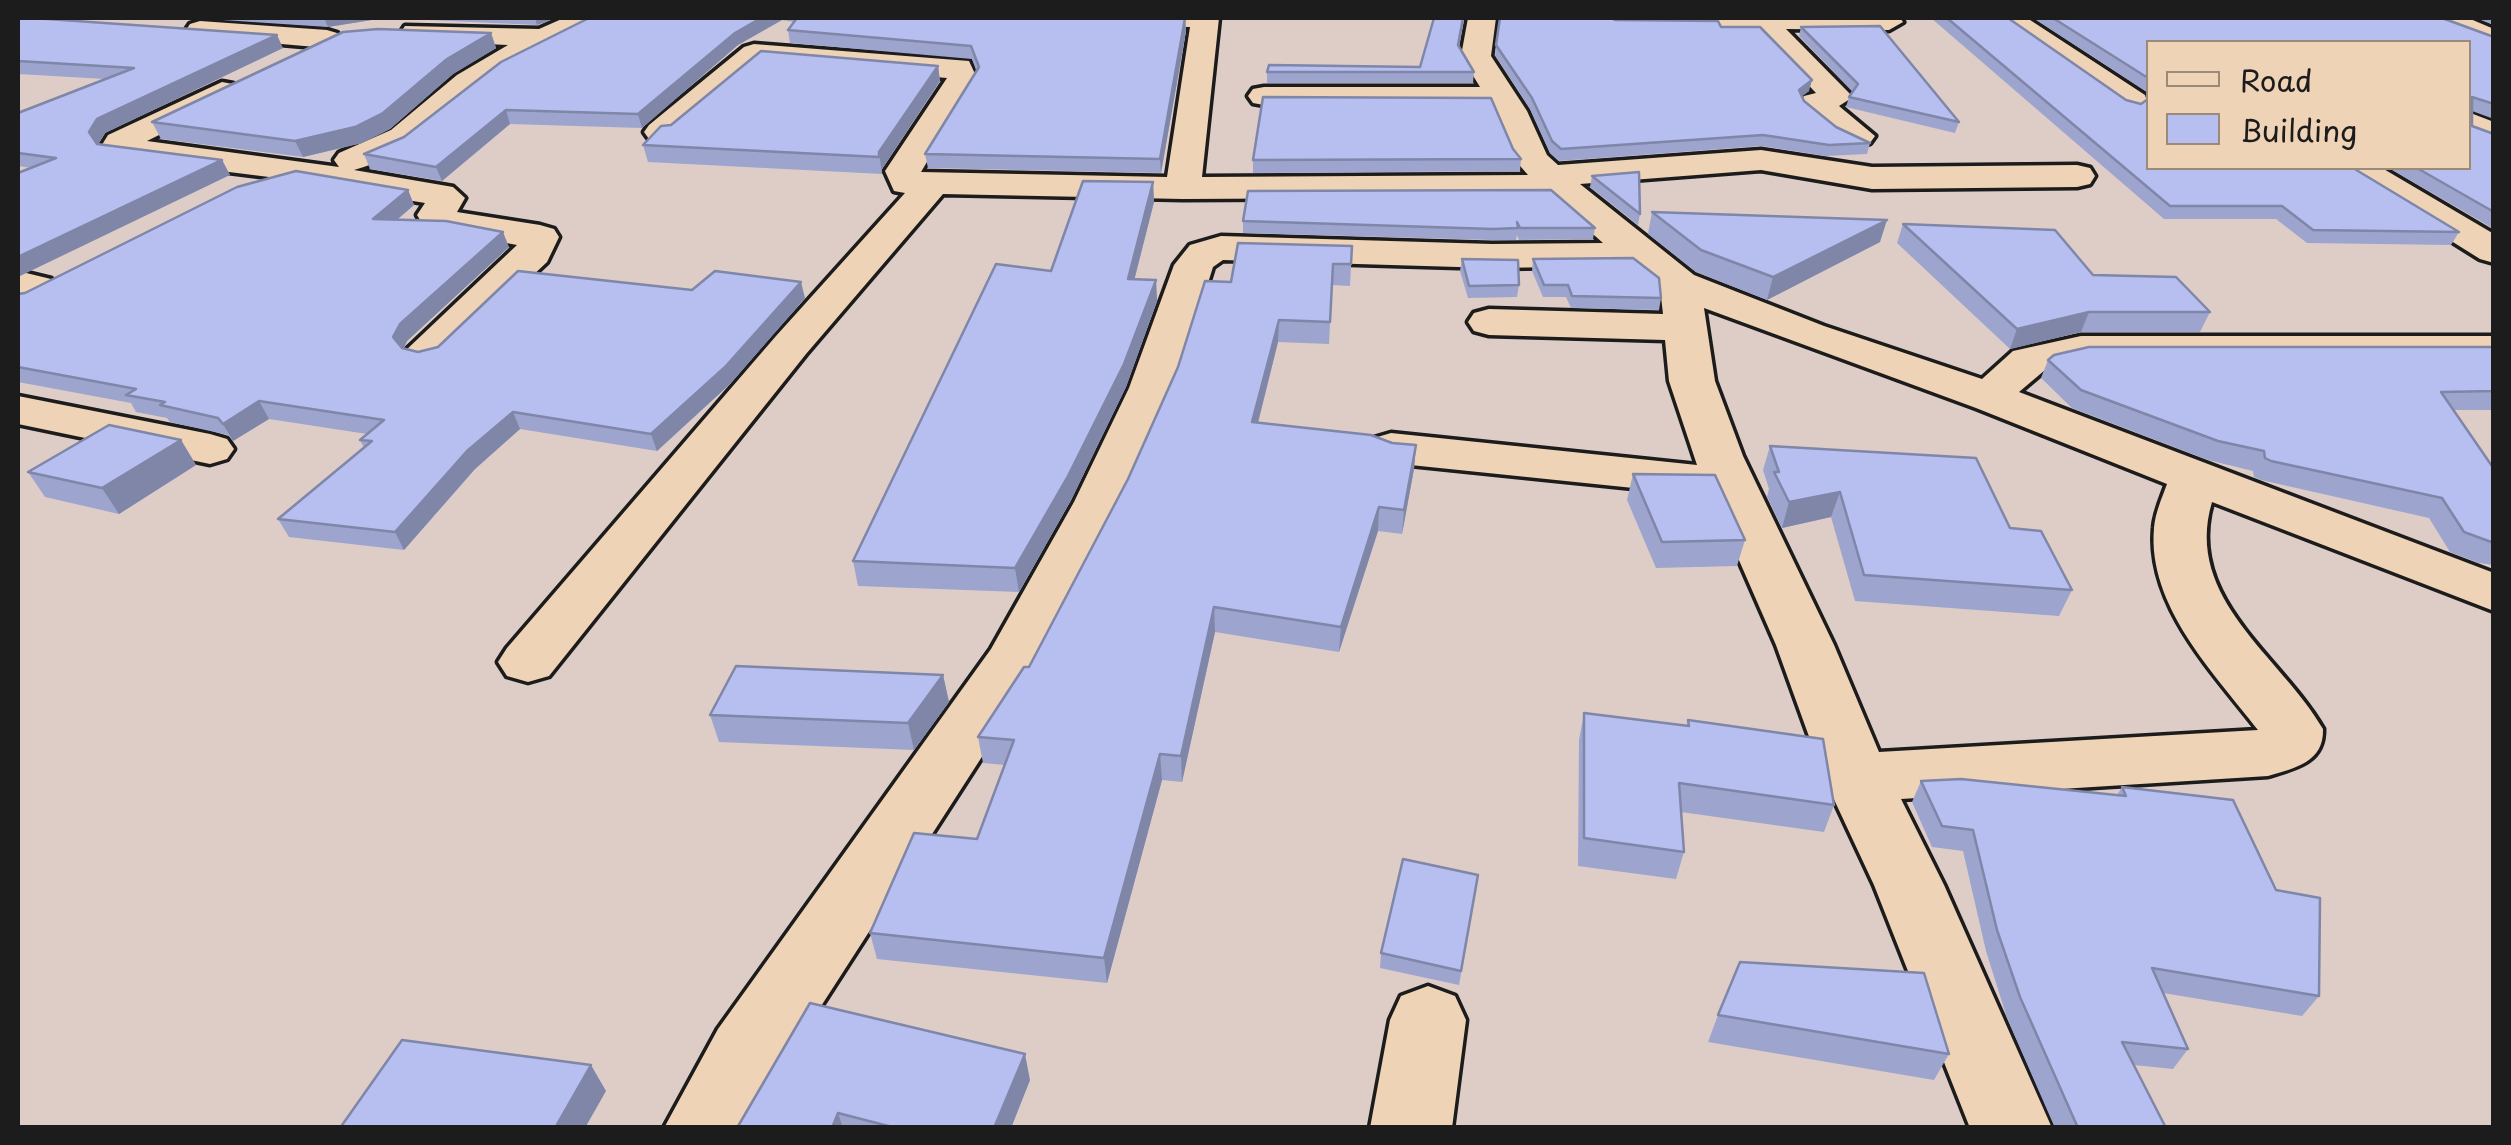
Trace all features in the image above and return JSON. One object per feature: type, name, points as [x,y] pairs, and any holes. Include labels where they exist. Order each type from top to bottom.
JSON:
[{"type":"street","points":[[230,190],[375,154],[404,139],[466,84],[542,38],[586,18]]},
{"type":"street","points":[[974,18],[1205,18],[1183,188]]},
{"type":"street","points":[[1482,18],[1476,56],[1532,160],[1669,289],[1692,381],[1731,484],[1805,645],[1857,778],[1909,885],[2011,1128]]},
{"type":"street","points":[[1613,18],[1889,22]]},
{"type":"street","points":[[2010,18],[2134,102]]},
{"type":"street","points":[[2446,18],[2494,40]]},
{"type":"street","points":[[1764,22],[1836,97],[1815,103],[1858,136]]},
{"type":"street","points":[[170,28],[542,38]]},
{"type":"street","points":[[661,132],[784,30]]},
{"type":"street","points":[[276,65],[354,34]]},
{"type":"street","points":[[754,53],[958,67],[962,78],[902,171],[907,183],[932,186],[1183,188],[1554,181],[1761,160],[1872,178],[2077,176]]},
{"type":"street","points":[[245,80],[120,142],[116,148],[269,166],[298,174],[440,195],[447,198],[436,215],[438,220],[540,237],[533,254],[426,352]]},
{"type":"street","points":[[1264,96],[1501,97]]},
{"type":"street","points":[[2471,124],[2494,136]]},
{"type":"street","points":[[2361,170],[2494,251]]},
{"type":"street","points":[[528,662],[791,344],[932,186]]},
{"type":"street","points":[[705,1128],[746,1054],[1014,659],[1100,502],[1152,388],[1194,265],[1204,253],[1220,248],[1492,256],[1669,289],[1992,398],[2494,593]]},
{"type":"street","points":[[1488,322],[1669,289]]},
{"type":"street","points":[[1992,398],[2009,371],[2038,356],[2081,349],[2494,350]]},
{"type":"street","points":[[18,410],[210,449]]},
{"type":"street","points":[[1391,448],[1731,484]]},
{"type":"street","points":[[1857,778],[2268,753],[2292,742],[2292,729],[2212,625],[2186,584],[2180,528],[2195,476]]},
{"type":"street","points":[[1411,1128],[1428,1020]]},
{"type":"building","points":[[18,18],[277,35],[97,119],[89,132],[97,144],[222,160],[18,257],[18,173],[56,158],[18,153],[18,113],[134,68],[18,61]]},
{"type":"building","points":[[589,18],[761,18],[735,33],[638,114],[506,110],[436,167],[364,154],[404,137],[501,62]]},
{"type":"building","points":[[797,18],[1185,18],[1160,159],[925,154],[979,67],[971,46],[788,30]]},
{"type":"building","points":[[1434,18],[1463,18],[1458,45],[1474,72],[1267,72],[1269,65],[1420,67]]},
{"type":"building","points":[[1500,18],[1718,21],[1721,27],[1760,27],[1812,80],[1799,90],[1804,101],[1836,127],[1870,143],[1829,145],[1763,135],[1561,149],[1552,141],[1532,98],[1496,45]]},
{"type":"building","points":[[1947,18],[2008,18],[2126,100],[2141,104],[2146,100],[2146,170],[2356,170],[2459,232],[2313,230],[2282,206],[2170,206]]},
{"type":"building","points":[[2053,18],[2442,18],[2494,37],[2494,104],[2472,97],[2472,126],[2494,134],[2494,212],[2420,170],[2471,170],[2471,40],[2146,40],[2146,77]]},
{"type":"building","points":[[1880,26],[1959,122],[1849,97],[1858,84],[1801,27]]},
{"type":"building","points":[[378,29],[491,33],[447,59],[383,113],[355,127],[295,141],[152,122],[343,32]]},
{"type":"building","points":[[761,51],[938,66],[879,157],[643,145],[661,126],[671,125]]},
{"type":"building","points":[[1263,97],[1491,98],[1521,159],[1253,160]]},
{"type":"building","points":[[296,171],[408,190],[373,219],[446,221],[503,232],[400,324],[393,337],[402,348],[418,352],[438,347],[518,271],[692,290],[715,271],[801,282],[725,367],[651,434],[513,412],[467,451],[395,532],[278,519],[372,441],[360,440],[384,420],[259,401],[223,424],[218,418],[160,405],[165,402],[126,395],[136,389],[18,367],[18,294],[237,187]]},
{"type":"building","points":[[1639,172],[1640,214],[1592,176]]},
{"type":"building","points":[[1083,181],[1153,182],[1128,279],[1156,280],[1124,364],[1068,476],[1015,568],[853,561],[996,264],[1051,271]]},
{"type":"building","points":[[1551,190],[1595,228],[1520,228],[1517,222],[1518,228],[1493,229],[1243,221],[1248,191]]},
{"type":"building","points":[[1652,212],[1887,220],[1773,277],[1701,250]]},
{"type":"building","points":[[1903,224],[2055,230],[2093,275],[2176,277],[2210,312],[2089,312],[2017,329]]},
{"type":"building","points":[[1238,243],[1352,246],[1351,264],[1333,264],[1330,322],[1279,320],[1252,422],[1371,435],[1392,443],[1416,445],[1404,510],[1379,507],[1341,627],[1214,607],[1181,756],[1160,754],[1104,958],[870,933],[914,833],[977,839],[1014,740],[978,737],[1024,667],[1029,667],[1128,479],[1178,367],[1205,281],[1231,282]]},
{"type":"building","points":[[1633,258],[1659,278],[1661,298],[1572,296],[1568,285],[1544,285],[1533,259]]},
{"type":"building","points":[[1462,259],[1518,260],[1519,285],[1469,286]]},
{"type":"building","points":[[2089,347],[2494,347],[2494,391],[2441,392],[2494,469],[2494,543],[2464,532],[2442,498],[2271,461],[2265,458],[2264,451],[2218,441],[2081,390],[2048,360]]},
{"type":"building","points":[[109,425],[181,440],[102,488],[28,472]]},
{"type":"building","points":[[1770,446],[1976,458],[2010,528],[2041,531],[2072,590],[1864,575],[1840,492],[1789,502],[1774,472],[1779,472]]},
{"type":"building","points":[[1633,474],[1715,475],[1745,540],[1662,542]]},
{"type":"building","points":[[736,666],[943,675],[908,723],[710,715]]},
{"type":"building","points":[[1584,713],[1689,726],[1688,720],[1823,739],[1834,805],[1679,783],[1684,852],[1584,838]]},
{"type":"building","points":[[1961,779],[2126,796],[2122,787],[2233,800],[2276,890],[2320,898],[2319,996],[2152,968],[2188,1049],[2122,1042],[2166,1128],[2078,1128],[2020,997],[1997,930],[1973,830],[1942,826],[1921,781]]},
{"type":"building","points":[[1403,859],[1478,875],[1461,971],[1381,953]]},
{"type":"building","points":[[1740,962],[1924,973],[1949,1054],[1718,1015]]},
{"type":"building","points":[[810,1003],[1025,1054],[994,1128],[896,1128],[838,1113],[832,1128],[737,1128]]},
{"type":"building","points":[[402,1040],[591,1065],[555,1128],[340,1128]]}]
